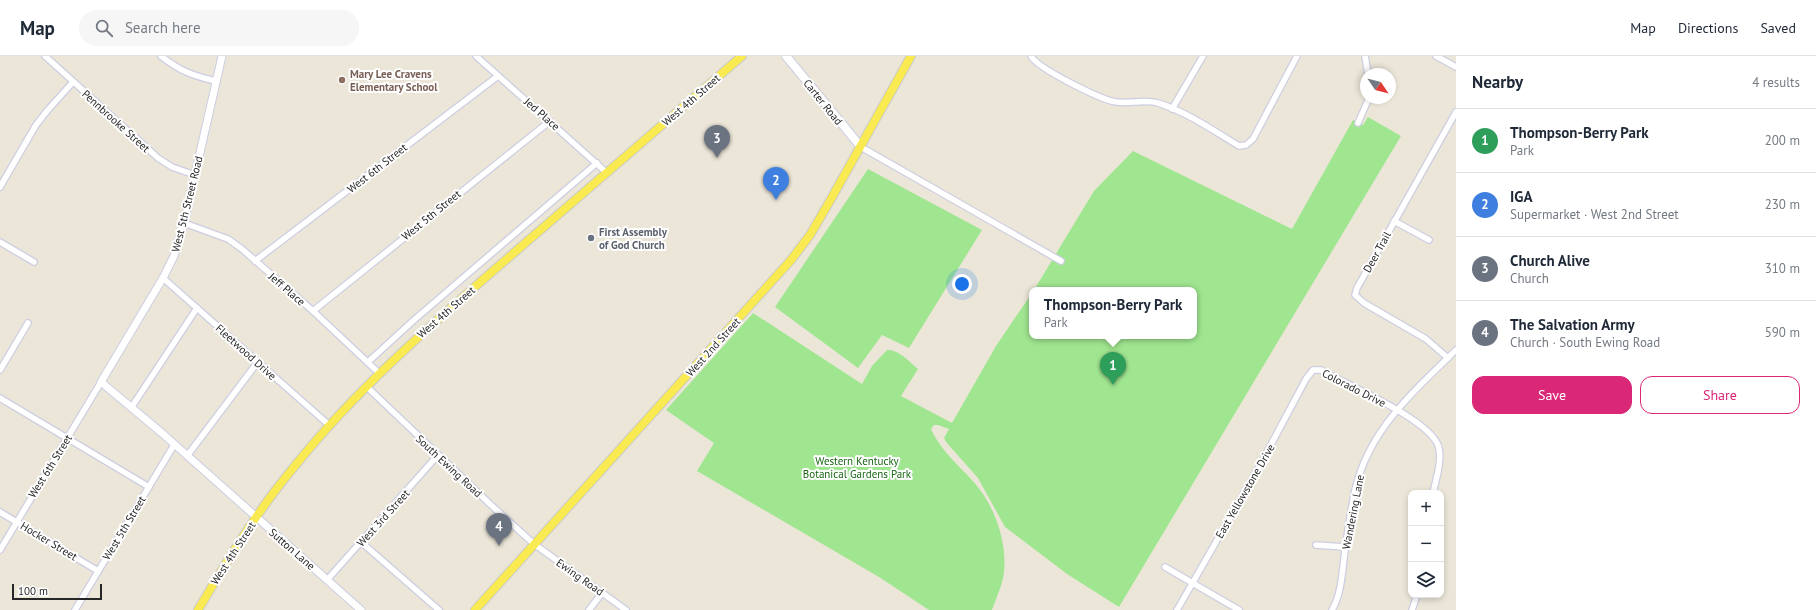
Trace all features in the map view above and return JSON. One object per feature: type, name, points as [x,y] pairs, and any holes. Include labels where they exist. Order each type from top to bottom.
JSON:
[{"type":"main road","name":"West 4th Street","points":[[198,610],[256,517],[293,467],[329,425],[366,386],[432,324],[742,56]]},
{"type":"main road","name":"Carter Road","points":[[786,56],[861,147]]},
{"type":"main road","name":"West 2nd Street","points":[[475,610],[791,260],[818,221],[911,56]]},
{"type":"street","name":"Pennbrooke Street","points":[[45,56],[158,158],[172,167],[195,175]]},
{"type":"street","points":[[161,56],[175,67],[191,75],[216,82]]},
{"type":"street","name":"West 5th Street Road","points":[[101,382],[163,278],[174,256],[184,223],[222,56]]},
{"type":"street","name":"Jed Place","points":[[476,56],[607,173]]},
{"type":"street","points":[[1172,109],[1203,56]]},
{"type":"street","points":[[1031,58],[1077,86],[1101,98],[1117,102],[1150,101],[1172,109],[1239,146],[1250,142],[1259,129],[1297,56]]},
{"type":"street","points":[[1365,56],[1367,68]]},
{"type":"street","points":[[1436,56],[1456,67]]},
{"type":"street","name":"West 6th Street","points":[[256,261],[498,76]]},
{"type":"street","points":[[0,187],[36,125],[74,82]]},
{"type":"street","points":[[1358,123],[1366,104]]},
{"type":"street","name":"Deer Trail","points":[[1448,358],[1426,339],[1364,303],[1355,295],[1357,288],[1456,112]]},
{"type":"street","name":"West 5th Street","points":[[313,311],[550,121]]},
{"type":"street","points":[[861,147],[1061,261]]},
{"type":"street","name":"West 4th Street","points":[[368,362],[414,320],[597,163]]},
{"type":"street","points":[[1394,221],[1429,240]]},
{"type":"street","name":"Jeff Place","points":[[184,223],[228,239],[256,261],[313,311],[379,373]]},
{"type":"street","points":[[0,242],[34,262]]},
{"type":"street","name":"Fleetwood Drive","points":[[163,278],[257,363],[329,425]]},
{"type":"street","points":[[131,408],[197,308]]},
{"type":"street","points":[[0,370],[28,323]]},
{"type":"street","name":"Wandering Lane","points":[[1332,610],[1340,585],[1353,498],[1360,470],[1378,436],[1396,409],[1456,350]]},
{"type":"street","points":[[187,456],[257,363]]},
{"type":"street","name":"Colorado Drive","points":[[1312,372],[1316,369],[1320,370],[1369,393],[1396,409],[1433,436],[1438,445],[1439,455],[1433,490]]},
{"type":"street","name":"East Yellowstone Drive","points":[[1177,610],[1312,372]]},
{"type":"street","points":[[101,382],[174,445]]},
{"type":"street","name":"West 6th Street","points":[[0,550],[101,382]]},
{"type":"street","name":"South Ewing Road","points":[[366,386],[534,544]]},
{"type":"street","points":[[0,398],[149,487]]},
{"type":"street","name":"West 5th Street","points":[[75,610],[174,445]]},
{"type":"street","name":"Sutton Lane","points":[[174,445],[361,610]]},
{"type":"street","name":"West 3rd Street","points":[[327,580],[438,455]]},
{"type":"street","name":"Hocker Street","points":[[0,512],[98,571]]},
{"type":"street","points":[[362,542],[439,610]]},
{"type":"street","name":"Ewing Road","points":[[534,544],[626,610]]},
{"type":"street","points":[[1316,545],[1345,547]]},
{"type":"street","points":[[1165,567],[1239,610]]},
{"type":"street","points":[[589,610],[602,593]]},
{"type":"street","points":[[1412,610],[1416,598]]},
{"type":"green space","name":"Western Kentucky Botanical Gardens Park","points":[[1368,117],[1401,136],[1119,607],[1067,574],[1005,527],[978,478],[946,442],[944,438],[949,429],[934,425],[931,429],[939,443],[971,479],[986,499],[997,522],[1001,535],[1004,572],[1001,586],[992,610],[929,610],[879,577],[697,471],[714,443],[666,410],[753,313],[862,384],[872,366],[887,350],[900,354],[918,369],[901,396],[952,423],[996,346],[1029,297],[1029,339],[1197,339],[1197,287],[1036,287],[1094,191],[1133,151],[1292,229],[1353,120],[1363,125]]},
{"type":"green space","points":[[868,169],[982,230],[909,348],[882,335],[858,368],[775,307]]},
{"type":"place","name":"Mary Lee Cravens Elementary School","points":[[342,80]]},
{"type":"place","name":"Church Alive","points":[[717,158]]},
{"type":"place","name":"IGA","points":[[776,200]]},
{"type":"place","name":"First Assembly of God Church","points":[[591,238]]},
{"type":"place","name":"Thompson-Berry Park","points":[[1113,385]]},
{"type":"place","name":"The Salvation Army","points":[[499,546]]}]
